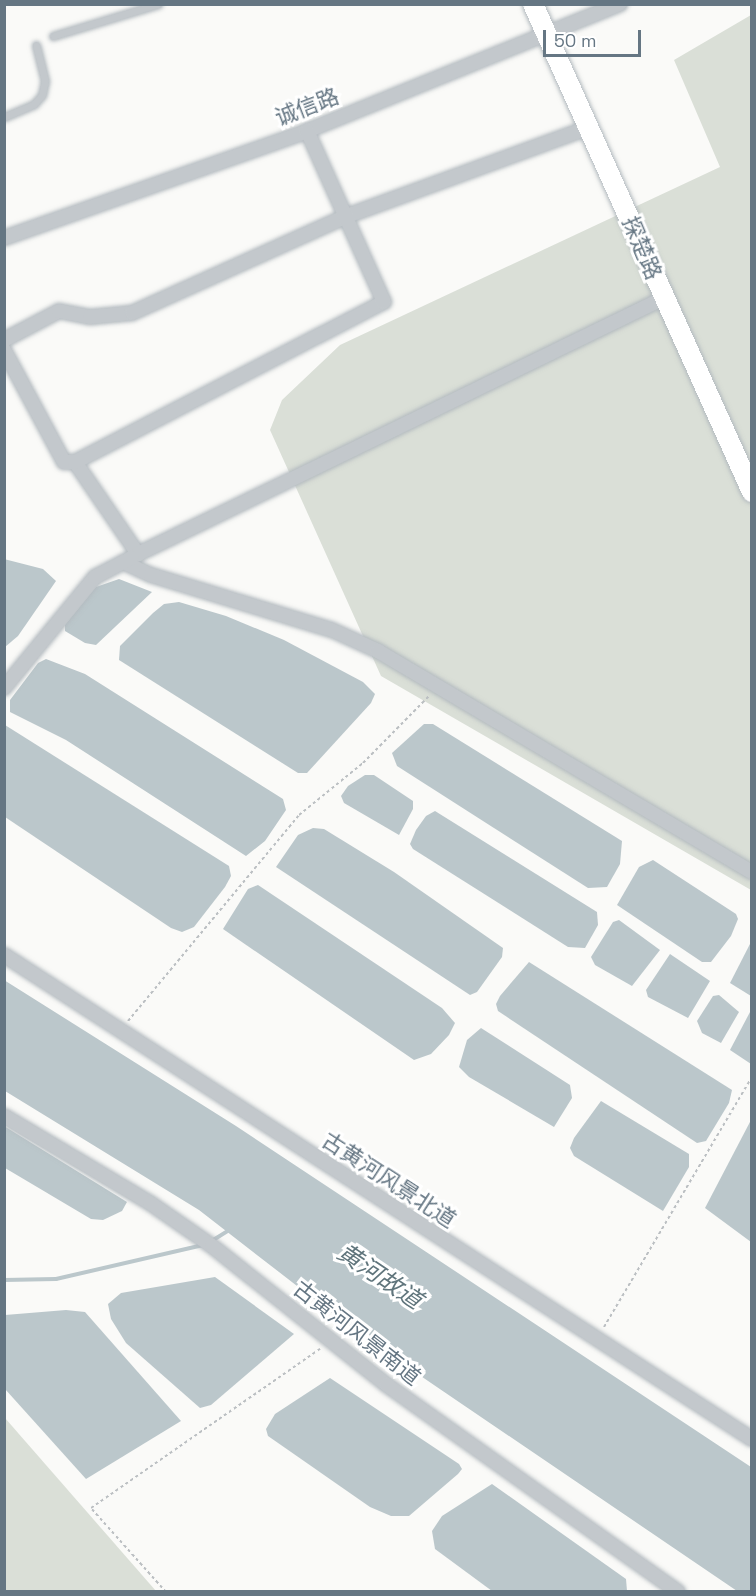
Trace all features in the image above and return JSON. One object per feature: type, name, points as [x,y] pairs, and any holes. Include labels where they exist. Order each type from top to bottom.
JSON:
[{"type":"main road","name":"探楚路","points":[[532,4],[590,127],[752,492]]},
{"type":"street","name":"诚信路","points":[[4,238],[307,131],[545,32],[620,4]]},
{"type":"street","points":[[4,340],[59,311],[90,318],[132,313],[347,216],[590,127]]},
{"type":"street","points":[[4,350],[64,462],[75,462],[384,302],[307,131]]},
{"type":"street","points":[[4,688],[94,577],[664,298]]},
{"type":"street","points":[[75,462],[138,554]]},
{"type":"street","points":[[123,562],[151,575],[332,630],[378,651],[752,872]]},
{"type":"street","name":"古黄河风景北道","points":[[4,955],[752,1439]]},
{"type":"street","name":"古黄河风景南道","points":[[4,1116],[150,1203],[207,1243],[387,1385],[678,1592]]},
{"type":"lane","points":[[52,36],[158,4]]},
{"type":"lane","points":[[4,117],[34,104],[42,95],[45,81],[36,45]]},
{"type":"path","points":[[121,1030],[299,815],[363,763],[439,687]]},
{"type":"path","points":[[596,1338],[705,1162],[752,1077]]},
{"type":"path","points":[[166,1592],[92,1508],[331,1341]]},
{"type":"shaded area","points":[[751,15],[751,890],[381,676],[270,430],[282,400],[340,345],[720,167],[674,60]]},
{"type":"shaded area","points":[[5,1418],[156,1591],[5,1591]]},
{"type":"water","points":[[4,559],[43,569],[56,581],[18,636],[5,647]]},
{"type":"water","points":[[119,579],[152,592],[96,645],[85,643],[65,631],[65,625],[96,587]]},
{"type":"water","points":[[179,602],[226,616],[284,640],[363,682],[375,694],[371,703],[307,773],[298,773],[119,660],[120,646],[153,613],[164,604]]},
{"type":"water","points":[[46,659],[85,674],[283,799],[286,810],[265,841],[246,856],[66,740],[10,712],[10,700],[38,663]]},
{"type":"water","points":[[424,724],[433,724],[622,841],[620,864],[607,887],[588,888],[397,766],[392,753]]},
{"type":"water","points":[[5,725],[229,866],[231,876],[225,887],[194,927],[182,932],[171,928],[5,817]]},
{"type":"water","points":[[365,775],[374,775],[413,801],[413,809],[399,835],[344,803],[341,796],[348,786]]},
{"type":"water","points":[[435,811],[597,912],[598,925],[585,948],[568,947],[413,849],[410,844],[416,830],[426,816]]},
{"type":"water","points":[[313,828],[324,829],[394,872],[503,948],[502,957],[477,992],[470,995],[276,867],[298,835]]},
{"type":"water","points":[[653,860],[736,914],[738,919],[731,936],[711,962],[702,962],[617,905],[639,867]]},
{"type":"water","points":[[258,885],[442,1008],[455,1023],[449,1035],[431,1054],[414,1060],[223,929],[248,889]]},
{"type":"water","points":[[619,920],[660,950],[632,986],[595,965],[591,957],[613,922]]},
{"type":"water","points":[[751,942],[751,996],[730,983]]},
{"type":"water","points":[[670,954],[710,981],[688,1018],[648,997],[646,990]]},
{"type":"water","points":[[529,962],[732,1090],[729,1103],[706,1141],[697,1143],[498,1011],[496,1004],[500,996]]},
{"type":"water","name":"黄河故道","points":[[4,980],[236,1126],[751,1467],[751,1591],[737,1591],[359,1334],[199,1210],[5,1091]]},
{"type":"water","points":[[719,995],[739,1012],[721,1043],[702,1033],[697,1021],[713,996]]},
{"type":"water","points":[[750,1012],[752,1013],[751,1064],[730,1050]]},
{"type":"water","points":[[481,1028],[570,1085],[572,1098],[554,1127],[469,1077],[459,1067],[467,1040]]},
{"type":"water","points":[[601,1101],[689,1154],[689,1167],[663,1211],[574,1156],[570,1148],[574,1138]]},
{"type":"water","points":[[751,1120],[751,1242],[705,1208]]},
{"type":"water","points":[[4,1126],[127,1202],[122,1211],[103,1220],[91,1219],[5,1168]]},
{"type":"water","points":[[215,1277],[294,1334],[211,1405],[200,1408],[126,1343],[111,1319],[108,1304],[121,1293]]},
{"type":"water","points":[[66,1310],[85,1312],[181,1421],[86,1479],[5,1389],[5,1315]]},
{"type":"water","points":[[330,1378],[459,1464],[462,1469],[409,1516],[391,1516],[370,1507],[268,1436],[266,1429],[275,1414]]},
{"type":"water","points":[[492,1484],[626,1579],[627,1591],[492,1591],[435,1549],[432,1531],[442,1516]]},
{"type":"waterway","points":[[210,1242],[229,1230]]},
{"type":"waterway","points":[[4,1280],[56,1279],[203,1245]]}]
